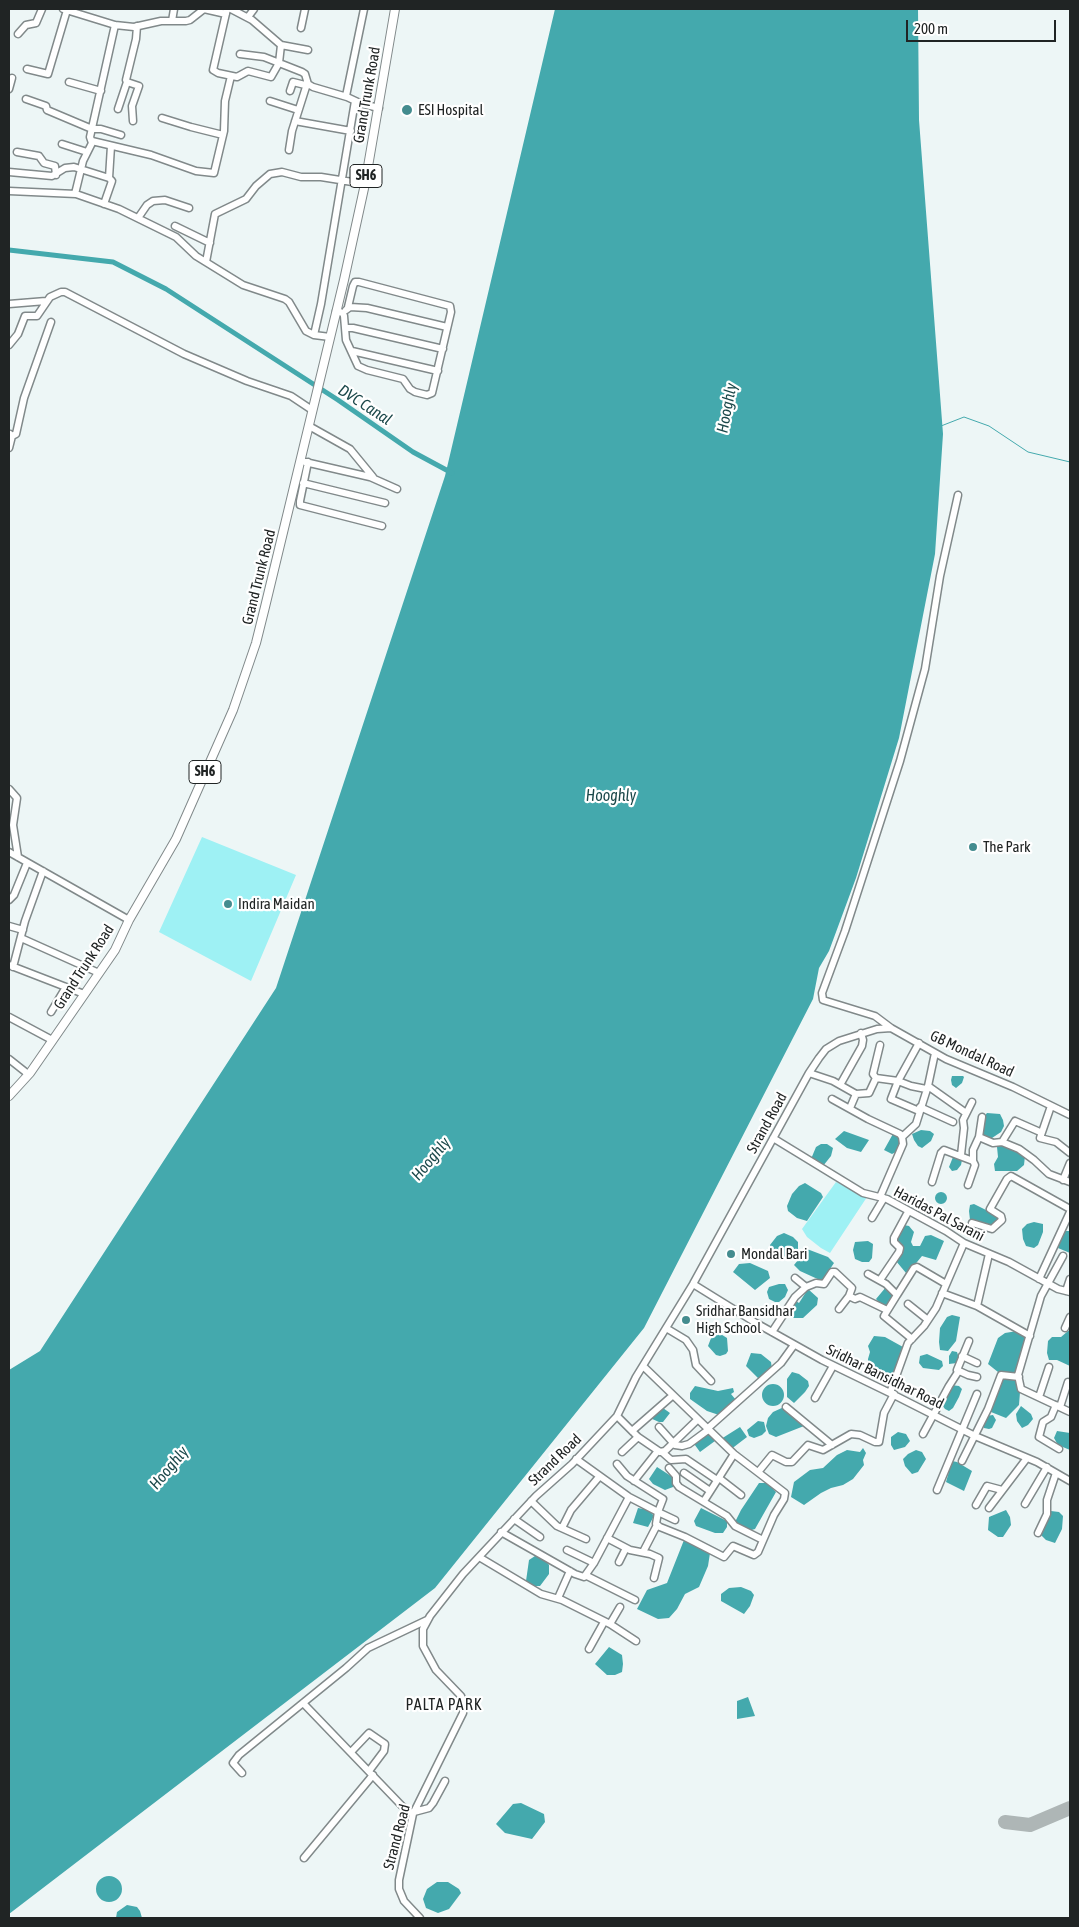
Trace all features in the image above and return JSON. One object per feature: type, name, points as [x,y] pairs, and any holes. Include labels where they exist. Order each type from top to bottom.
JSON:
[{"type":"main road","name":"Grand Trunk Road","points":[[10,1093],[28,1074],[115,950],[129,920],[176,839],[233,710],[256,642],[305,462],[309,426],[365,184],[395,9]]},
{"type":"street","points":[[18,34],[26,25],[36,24],[42,9]]},
{"type":"street","points":[[27,69],[48,74],[65,9],[115,25],[137,26],[161,20],[190,20],[204,9],[228,11],[248,17],[281,45],[308,50]]},
{"type":"street","points":[[172,20],[174,9]]},
{"type":"street","points":[[248,17],[254,9]]},
{"type":"street","points":[[301,28],[305,9]]},
{"type":"street","points":[[346,96],[364,9]]},
{"type":"street","points":[[228,11],[213,70],[215,72],[240,76],[248,71],[271,77],[279,63],[281,45]]},
{"type":"street","points":[[75,194],[80,168],[92,141],[90,137],[115,25]]},
{"type":"street","points":[[118,109],[127,82],[137,26]]},
{"type":"street","points":[[240,54],[264,57],[305,74],[308,84],[298,110],[289,150]]},
{"type":"street","points":[[92,141],[151,155],[180,166],[212,174],[216,172],[217,168],[231,76]]},
{"type":"street","points":[[9,89],[12,78]]},
{"type":"street","points":[[69,82],[101,91]]},
{"type":"street","points":[[127,82],[139,86],[132,106],[133,121]]},
{"type":"street","points":[[290,91],[293,82],[308,84],[379,108]]},
{"type":"street","points":[[26,99],[46,106],[47,110],[92,129],[100,129],[121,135]]},
{"type":"street","points":[[270,101],[298,110]]},
{"type":"street","points":[[314,335],[343,180],[355,101]]},
{"type":"street","points":[[162,118],[223,135]]},
{"type":"street","points":[[295,121],[351,131]]},
{"type":"street","points":[[62,144],[87,152]]},
{"type":"street","points":[[104,204],[112,181],[109,178],[111,146]]},
{"type":"street","points":[[16,152],[39,156],[44,163],[55,166],[56,175]]},
{"type":"street","points":[[9,172],[52,176],[65,168],[80,168],[109,178]]},
{"type":"street","points":[[206,262],[215,214],[246,199],[260,182],[270,174],[282,172],[301,177],[343,180],[365,184]]},
{"type":"street","points":[[9,191],[75,194],[119,209],[176,237],[185,247],[243,286],[285,299],[289,302],[301,326],[306,331],[329,340]]},
{"type":"street","points":[[138,218],[147,204],[153,201],[165,200],[189,208]]},
{"type":"street","points":[[175,226],[210,243]]},
{"type":"street","points":[[355,282],[446,304],[451,308],[431,395],[410,389],[403,379],[362,368],[356,363],[352,350],[346,340],[344,316],[355,282]]},
{"type":"street","points":[[9,345],[18,334],[25,316],[37,316],[46,301],[54,295],[65,292],[184,354],[247,381],[291,396],[313,409]]},
{"type":"street","points":[[9,304],[46,301]]},
{"type":"street","points":[[348,307],[367,308],[448,327]]},
{"type":"street","points":[[336,311],[343,313],[344,316]]},
{"type":"street","points":[[9,448],[11,435],[16,432],[24,398],[50,322]]},
{"type":"street","points":[[344,328],[353,328],[443,349]]},
{"type":"street","points":[[352,350],[438,371]]},
{"type":"street","points":[[309,426],[350,449],[374,478]]},
{"type":"street","points":[[382,526],[302,507],[300,501],[305,462],[374,478],[397,489]]},
{"type":"street","points":[[303,483],[385,503]]},
{"type":"street","name":"GB Mondal Road","points":[[958,495],[940,576],[925,669],[900,761],[870,856],[821,996],[823,1000],[875,1016],[890,1028],[946,1059],[1013,1087],[1070,1115]]},
{"type":"street","points":[[9,789],[18,798],[14,825],[18,857]]},
{"type":"street","points":[[9,852],[129,920]]},
{"type":"street","points":[[9,900],[14,896],[28,862]]},
{"type":"street","points":[[43,872],[11,966],[84,994]]},
{"type":"street","points":[[9,926],[23,930]]},
{"type":"street","points":[[21,938],[99,973]]},
{"type":"street","points":[[51,1012],[66,987]]},
{"type":"street","points":[[9,1017],[52,1040]]},
{"type":"street","points":[[840,1085],[862,1046],[861,1033],[877,1028],[890,1028]]},
{"type":"street","name":"Strand Road","points":[[420,1918],[404,1900],[399,1889],[399,1880],[414,1813],[463,1714],[464,1704],[461,1696],[436,1670],[423,1646],[423,1629],[428,1619],[479,1556],[531,1501],[576,1459],[617,1416],[643,1366],[693,1284],[809,1073],[826,1050],[839,1041],[861,1033]]},
{"type":"street","points":[[919,1043],[898,1081],[891,1096],[892,1100],[953,1122]]},
{"type":"street","points":[[876,1078],[873,1074],[880,1045]]},
{"type":"street","points":[[902,1137],[914,1127],[927,1088],[935,1053]]},
{"type":"street","points":[[9,1059],[28,1074]]},
{"type":"street","points":[[809,1073],[840,1085],[856,1094],[869,1094],[876,1078]]},
{"type":"street","points":[[876,1078],[927,1088],[966,1113]]},
{"type":"street","points":[[850,1108],[856,1094]]},
{"type":"street","points":[[832,1099],[900,1134],[902,1137],[903,1144],[872,1218]]},
{"type":"street","points":[[961,1155],[964,1128],[962,1122],[972,1102]]},
{"type":"street","points":[[1051,1106],[1040,1132],[1040,1138],[1056,1142],[1070,1153]]},
{"type":"street","points":[[972,1161],[973,1150],[979,1137],[982,1117]]},
{"type":"street","points":[[1002,1142],[1015,1121],[1040,1132]]},
{"type":"street","points":[[979,1137],[993,1143],[1002,1142],[1019,1150],[1034,1160],[1049,1174],[1070,1182]]},
{"type":"street","name":"Haridas Pal Sarani","points":[[773,1138],[863,1193],[882,1198],[946,1230],[964,1243],[1068,1292]]},
{"type":"street","points":[[932,1182],[941,1153],[944,1150],[961,1155],[972,1161],[975,1166],[968,1184]]},
{"type":"street","points":[[1063,1180],[1070,1163]]},
{"type":"street","points":[[972,1223],[992,1229],[1002,1220],[1000,1216],[990,1209],[1007,1179],[1011,1176],[1070,1211],[1068,1222],[1039,1279]]},
{"type":"street","points":[[880,1280],[899,1252],[900,1248],[894,1242],[894,1238],[908,1212]]},
{"type":"street","points":[[758,1471],[772,1455],[790,1463],[808,1445],[821,1450],[855,1433],[879,1442],[884,1413],[892,1394],[904,1351],[908,1343],[928,1320],[964,1243]]},
{"type":"street","points":[[977,1306],[989,1254]]},
{"type":"street","points":[[1063,1256],[1041,1296],[1019,1377],[1022,1389],[1070,1412]]},
{"type":"street","points":[[912,1339],[884,1316],[887,1310],[914,1268],[917,1267],[946,1284]]},
{"type":"street","points":[[772,1332],[792,1300],[806,1287],[818,1282],[824,1284],[834,1272],[852,1288],[849,1296],[839,1309]]},
{"type":"street","points":[[868,1274],[880,1280],[898,1295]]},
{"type":"street","points":[[795,1278],[806,1287]]},
{"type":"street","points":[[1068,1292],[1070,1279]]},
{"type":"street","name":"Sridhar Bansidhar Road","points":[[693,1284],[794,1345],[833,1366],[975,1436],[1027,1458],[1070,1481]]},
{"type":"street","points":[[942,1293],[977,1306],[1030,1336]]},
{"type":"street","points":[[849,1296],[855,1299],[862,1298],[887,1310]]},
{"type":"street","points":[[908,1304],[928,1320]]},
{"type":"street","points":[[1066,1328],[1070,1317]]},
{"type":"street","points":[[666,1328],[686,1340],[693,1350],[696,1365],[711,1381]]},
{"type":"street","points":[[923,1434],[958,1372],[956,1368],[969,1341]]},
{"type":"street","points":[[659,1427],[673,1443],[678,1446],[685,1446],[707,1430],[781,1363],[794,1345]]},
{"type":"street","points":[[962,1356],[977,1364]]},
{"type":"street","points":[[643,1366],[707,1430],[786,1495],[764,1540],[754,1555],[733,1546],[724,1557],[685,1537],[657,1526]]},
{"type":"street","points":[[815,1398],[833,1366]]},
{"type":"street","points":[[1039,1397],[1049,1367]]},
{"type":"street","points":[[958,1372],[977,1377]]},
{"type":"street","points":[[962,1461],[988,1409],[1001,1375],[1019,1377]]},
{"type":"street","points":[[1059,1449],[1039,1437],[1044,1420],[1051,1417],[1058,1406],[1068,1382]]},
{"type":"street","points":[[937,1490],[977,1394]]},
{"type":"street","points":[[632,1431],[672,1396]]},
{"type":"street","points":[[786,1407],[832,1445]]},
{"type":"street","points":[[617,1416],[638,1437],[672,1460],[686,1459],[741,1496]]},
{"type":"street","points":[[634,1481],[660,1452],[673,1443],[697,1420]]},
{"type":"street","points":[[622,1452],[638,1437]]},
{"type":"street","points":[[704,1501],[734,1454]]},
{"type":"street","points":[[989,1508],[1027,1458]]},
{"type":"street","points":[[576,1459],[629,1498],[675,1520]]},
{"type":"street","points":[[617,1464],[624,1474],[663,1499],[658,1512],[657,1526],[643,1552]]},
{"type":"street","points":[[669,1468],[676,1476],[676,1483],[679,1487],[727,1516],[735,1526],[764,1540]]},
{"type":"street","points":[[1025,1504],[1047,1468]]},
{"type":"street","points":[[684,1473],[710,1492]]},
{"type":"street","points":[[1038,1533],[1047,1512],[1047,1500],[1056,1473]]},
{"type":"street","points":[[563,1526],[572,1510],[599,1477]]},
{"type":"street","points":[[976,1505],[987,1486],[1002,1490]]},
{"type":"street","points":[[587,1576],[629,1498]]},
{"type":"street","points":[[531,1501],[557,1526],[586,1539]]},
{"type":"street","points":[[514,1519],[540,1537]]},
{"type":"street","points":[[501,1532],[570,1571],[583,1577],[587,1576],[635,1600]]},
{"type":"street","points":[[607,1538],[626,1548],[659,1558],[654,1578]]},
{"type":"street","points":[[619,1562],[626,1548]]},
{"type":"street","points":[[567,1550],[594,1564]]},
{"type":"street","points":[[479,1556],[541,1594],[558,1598],[607,1623],[636,1641]]},
{"type":"street","points":[[558,1598],[570,1571]]},
{"type":"street","points":[[589,1649],[620,1607]]},
{"type":"street","points":[[242,1773],[233,1763],[234,1760],[368,1648],[428,1619]]},
{"type":"street","points":[[303,1703],[403,1807],[414,1813],[429,1808],[434,1804],[445,1781]]},
{"type":"street","points":[[304,1858],[371,1773],[384,1751],[385,1744],[369,1733],[351,1752]]},
{"type":"shaded area","name":"Indira Maidan","points":[[202,837],[296,875],[251,981],[159,932]]},
{"type":"shaded area","points":[[836,1182],[867,1197],[830,1253],[807,1237],[802,1229]]},
{"type":"water","name":"Hooghly","points":[[555,9],[918,9],[919,120],[943,434],[935,554],[899,738],[856,878],[829,951],[819,968],[813,999],[644,1328],[435,1588],[9,1914],[9,1370],[40,1351],[276,988],[445,476]]},
{"type":"water","points":[[952,1076],[964,1077],[962,1083],[956,1088],[952,1085]]},
{"type":"water","points":[[987,1113],[1000,1114],[1003,1120],[1004,1126],[1001,1132],[992,1138],[986,1138],[983,1135],[983,1118]]},
{"type":"water","points":[[921,1130],[930,1131],[934,1134],[931,1141],[922,1148],[918,1146],[912,1134]]},
{"type":"water","points":[[844,1131],[869,1140],[861,1152],[847,1148],[835,1139]]},
{"type":"water","points":[[894,1132],[899,1134],[901,1141],[896,1152],[892,1154],[884,1150]]},
{"type":"water","points":[[1000,1143],[1018,1150],[1025,1156],[1024,1165],[1017,1171],[995,1171],[994,1164],[998,1157],[997,1147]]},
{"type":"water","points":[[821,1144],[827,1144],[833,1148],[831,1156],[823,1166],[811,1159],[816,1147]]},
{"type":"water","points":[[953,1157],[958,1157],[962,1160],[957,1170],[952,1171],[949,1167]]},
{"type":"water","points":[[805,1183],[821,1193],[823,1197],[807,1221],[797,1218],[788,1211],[787,1206],[792,1194],[799,1186]]},
{"type":"water","points":[[939,1192],[943,1192],[947,1198],[943,1204],[939,1204],[935,1200],[935,1196]]},
{"type":"water","points":[[974,1204],[994,1214],[998,1219],[990,1227],[970,1220],[970,1205]]},
{"type":"water","points":[[1034,1222],[1043,1224],[1043,1232],[1038,1245],[1034,1248],[1026,1246],[1022,1229],[1027,1224]]},
{"type":"water","points":[[904,1225],[909,1226],[914,1232],[911,1242],[913,1246],[920,1246],[925,1236],[931,1235],[944,1241],[936,1260],[922,1256],[908,1273],[896,1261],[902,1248],[895,1240]]},
{"type":"water","points":[[1064,1231],[1070,1231],[1070,1253],[1058,1248]]},
{"type":"water","points":[[784,1233],[793,1237],[798,1242],[798,1249],[786,1259],[770,1253],[770,1245],[777,1236]]},
{"type":"water","points":[[868,1241],[873,1244],[872,1258],[869,1262],[855,1259],[853,1250],[855,1242]]},
{"type":"water","points":[[807,1249],[828,1257],[834,1263],[822,1281],[800,1271],[794,1265]]},
{"type":"water","points":[[750,1263],[768,1271],[770,1278],[755,1290],[733,1272],[739,1264]]},
{"type":"water","points":[[785,1284],[788,1290],[785,1297],[779,1302],[775,1302],[769,1299],[767,1292],[769,1287]]},
{"type":"water","points":[[886,1287],[895,1295],[886,1307],[881,1305],[876,1299]]},
{"type":"water","points":[[808,1289],[818,1298],[817,1305],[803,1318],[793,1318],[787,1313],[793,1299],[799,1303]]},
{"type":"water","points":[[952,1315],[960,1317],[956,1341],[948,1351],[940,1350],[940,1328],[947,1317]]},
{"type":"water","points":[[1017,1331],[1028,1337],[1019,1368],[1015,1372],[998,1372],[988,1364],[998,1338],[1005,1333]]},
{"type":"water","points":[[1070,1331],[1070,1366],[1057,1360],[1049,1360],[1047,1353],[1048,1341],[1052,1337],[1061,1337]]},
{"type":"water","points":[[713,1333],[719,1333],[727,1338],[728,1351],[726,1354],[716,1355],[708,1346]]},
{"type":"water","points":[[874,1336],[885,1337],[903,1347],[896,1376],[889,1377],[868,1368],[870,1352],[868,1346]]},
{"type":"water","points":[[952,1351],[957,1352],[959,1358],[957,1363],[949,1364],[949,1356]]},
{"type":"water","points":[[751,1353],[761,1354],[771,1362],[772,1369],[760,1380],[746,1366]]},
{"type":"water","points":[[927,1354],[942,1361],[943,1366],[939,1370],[923,1368],[919,1363],[920,1356]]},
{"type":"water","points":[[792,1372],[799,1374],[808,1381],[809,1386],[794,1403],[787,1397],[787,1379]]},
{"type":"water","points":[[1006,1376],[1018,1382],[1020,1392],[1019,1405],[1006,1418],[991,1412],[990,1406],[1001,1378]]},
{"type":"water","points":[[773,1384],[783,1391],[784,1395],[777,1405],[773,1406],[763,1399],[762,1395],[769,1385]]},
{"type":"water","points":[[951,1385],[959,1386],[962,1389],[953,1408],[949,1411],[942,1405]]},
{"type":"water","points":[[695,1386],[718,1391],[733,1388],[734,1392],[731,1394],[736,1400],[719,1415],[707,1411],[690,1399],[690,1393]]},
{"type":"water","points":[[1021,1406],[1031,1414],[1033,1419],[1022,1428],[1017,1421],[1016,1414]]},
{"type":"water","points":[[784,1407],[802,1421],[804,1426],[776,1437],[769,1434],[766,1426],[768,1418],[773,1412]]},
{"type":"water","points":[[655,1408],[663,1408],[670,1413],[663,1422],[650,1418]]},
{"type":"water","points":[[993,1415],[996,1420],[992,1428],[984,1428],[982,1423],[986,1416]]},
{"type":"water","points":[[758,1421],[764,1422],[766,1431],[754,1438],[749,1436],[747,1430]]},
{"type":"water","points":[[740,1427],[747,1437],[730,1450],[721,1439]]},
{"type":"water","points":[[1057,1431],[1070,1433],[1070,1450],[1058,1445],[1054,1438]]},
{"type":"water","points":[[707,1432],[715,1441],[700,1452],[692,1441]]},
{"type":"water","points":[[898,1432],[906,1434],[910,1441],[905,1447],[894,1450],[891,1445],[891,1437]]},
{"type":"water","points":[[863,1448],[866,1453],[863,1460],[864,1465],[853,1479],[821,1493],[804,1505],[791,1497],[794,1482],[810,1470],[823,1468],[837,1455],[847,1450],[860,1452]]},
{"type":"water","points":[[916,1450],[922,1452],[926,1459],[918,1472],[912,1474],[905,1466],[903,1459]]},
{"type":"water","points":[[952,1461],[972,1471],[964,1491],[946,1482]]},
{"type":"water","points":[[657,1467],[674,1478],[673,1487],[665,1490],[653,1484],[649,1479]]},
{"type":"water","points":[[759,1483],[768,1483],[776,1492],[755,1529],[748,1531],[734,1524]]},
{"type":"water","points":[[638,1508],[649,1510],[654,1516],[648,1527],[633,1523]]},
{"type":"water","points":[[701,1508],[727,1521],[727,1527],[723,1533],[715,1533],[696,1526],[694,1521]]},
{"type":"water","points":[[1006,1510],[1010,1517],[1011,1525],[1003,1537],[998,1537],[988,1530],[989,1517]]},
{"type":"water","points":[[1051,1511],[1059,1512],[1063,1516],[1062,1529],[1055,1543],[1046,1540],[1040,1534],[1047,1515]]},
{"type":"water","points":[[684,1540],[710,1553],[708,1566],[699,1587],[685,1594],[677,1609],[669,1618],[658,1619],[637,1609],[647,1590],[667,1583]]},
{"type":"water","points":[[535,1556],[544,1558],[549,1565],[549,1574],[540,1586],[532,1586],[526,1581],[529,1560]]},
{"type":"water","points":[[741,1587],[751,1591],[754,1595],[750,1606],[744,1614],[721,1601],[721,1594],[729,1588]]},
{"type":"water","points":[[609,1647],[622,1655],[622,1672],[615,1675],[607,1675],[595,1664]]},
{"type":"water","points":[[748,1697],[755,1716],[737,1719],[737,1701]]},
{"type":"water","points":[[521,1803],[544,1814],[545,1822],[532,1839],[505,1833],[496,1824],[513,1804]]},
{"type":"water","points":[[109,1876],[118,1880],[122,1889],[118,1898],[109,1902],[100,1898],[96,1889],[100,1880]]},
{"type":"water","points":[[437,1882],[448,1882],[459,1889],[461,1893],[449,1909],[438,1913],[426,1908],[423,1899],[427,1889]]},
{"type":"water","points":[[127,1905],[137,1907],[142,1918],[116,1918],[117,1912]]},
{"type":"waterway","name":"DVC Canal","points":[[9,250],[113,262],[166,289],[338,400],[413,452],[452,473]]},
{"type":"waterway","points":[[941,426],[964,417],[989,426],[1028,452],[1070,462]]},
{"type":"taxiway","points":[[1005,1822],[1030,1825],[1070,1808]]},
{"type":"place","name":"ESI Hospital","points":[[407,110]]},
{"type":"place","name":"The Park","points":[[973,847]]},
{"type":"place","name":"Indira Maidan","points":[[228,904]]},
{"type":"place","name":"Mondal Bari","points":[[731,1254]]},
{"type":"place","name":"Sridhar Bansidhar High School","points":[[686,1320]]},
{"type":"district","name":"PALTA PARK","points":[[444,1705]]}]
